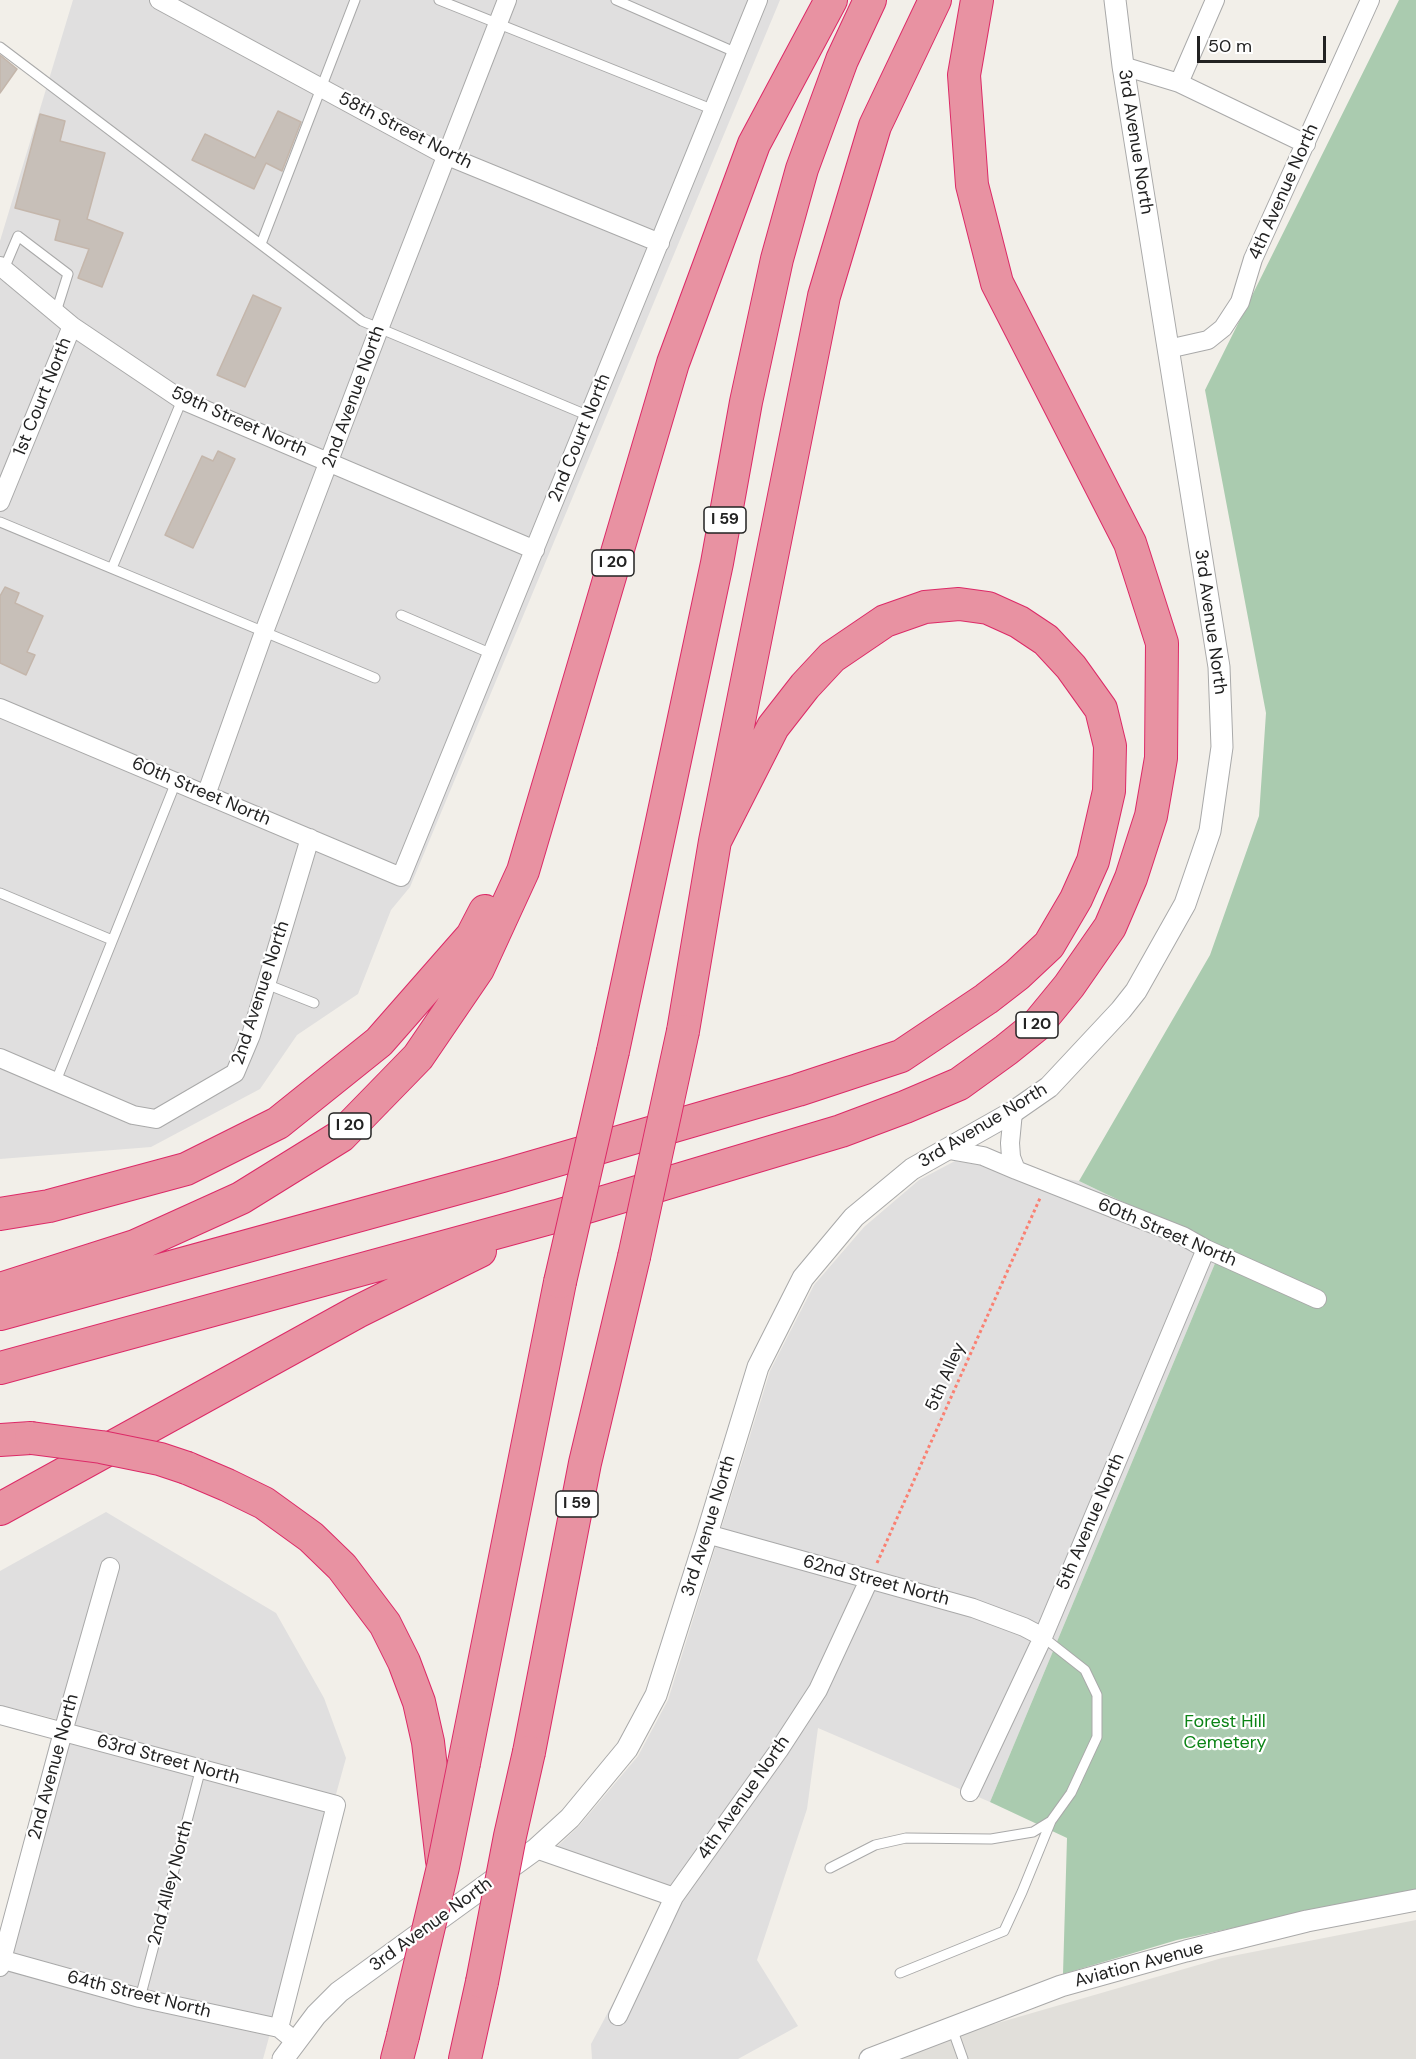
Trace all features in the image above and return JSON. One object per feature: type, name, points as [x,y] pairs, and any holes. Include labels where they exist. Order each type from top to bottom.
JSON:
[{"type":"highway","name":"I 20","points":[[0,1289],[135,1246],[240,1198],[340,1136],[418,1057],[478,969],[523,871],[673,363],[753,144],[831,0]]},
{"type":"highway","name":"I 59","points":[[400,2048],[443,1867],[560,1282],[613,1051],[712,587],[746,402],[777,259],[802,169],[842,60],[870,0]]},
{"type":"highway","name":"I 59","points":[[465,2059],[529,1752],[585,1463],[634,1257],[683,1031],[715,841],[824,296],[875,126],[935,0]]},
{"type":"highway","name":"I 20","points":[[0,1368],[557,1216],[841,1131],[959,1084],[1037,1024],[1069,986],[1110,927],[1131,878],[1152,816],[1161,758],[1162,643],[1130,543],[997,283],[972,185],[964,75],[977,0]]},
{"type":"highway","points":[[0,1314],[502,1176],[798,1090],[901,1056],[951,1024],[1017,975],[1049,945],[1076,899],[1093,861],[1109,790],[1110,746],[1101,709],[1065,660],[1046,640],[1019,621],[988,608],[959,604],[925,607],[885,621],[832,657],[805,686],[773,727],[715,841]]},
{"type":"highway","points":[[0,1214],[50,1206],[186,1169],[279,1123],[379,1042],[472,936],[545,795]]},
{"type":"highway","points":[[0,1509],[357,1312],[557,1216]]},
{"type":"highway","points":[[0,1440],[31,1438],[101,1447],[160,1459],[187,1468],[246,1494],[280,1514],[325,1550],[357,1586],[385,1624],[412,1681],[424,1722],[443,1867]]},
{"type":"street","name":"58th Street North","points":[[159,0],[445,155],[660,243]]},
{"type":"street","name":"2nd Avenue North","points":[[206,795],[264,632],[445,155],[507,0]]},
{"type":"street","name":"2nd Court North","points":[[401,877],[758,0]]},
{"type":"street","name":"3rd Avenue North","points":[[287,2035],[316,2015],[339,1992],[536,1849],[570,1818],[627,1749],[656,1695],[758,1367],[803,1278],[854,1217],[912,1169],[1013,1112],[1049,1087],[1136,991],[1185,904],[1210,831],[1222,747],[1219,667],[1123,66],[1115,0]]},
{"type":"street","points":[[1179,83],[1215,0]]},
{"type":"street","name":"4th Avenue North","points":[[1168,349],[1209,339],[1223,328],[1240,302],[1253,259],[1370,0]]},
{"type":"street","points":[[1123,66],[1179,83],[1306,144]]},
{"type":"street","name":"59th Street North","points":[[2,268],[72,326],[182,400],[535,550]]},
{"type":"street","name":"1st Court North","points":[[0,502],[72,326]]},
{"type":"street","name":"60th Street North","points":[[0,708],[401,877]]},
{"type":"street","name":"2nd Avenue North","points":[[56,1081],[133,1115],[156,1119],[235,1073],[251,1035],[310,838]]},
{"type":"street","points":[[0,1058],[56,1081]]},
{"type":"street","points":[[1013,1112],[1010,1143],[1011,1157],[1016,1170]]},
{"type":"street","name":"60th Street North","points":[[949,1150],[983,1156],[1047,1184],[1183,1236],[1206,1249],[1317,1299]]},
{"type":"street","name":"5th Avenue North","points":[[970,1792],[1043,1637],[1206,1249]]},
{"type":"street","name":"62nd Street North","points":[[707,1534],[973,1608],[1024,1627],[1043,1637]]},
{"type":"street","name":"2nd Avenue North","points":[[1,1962],[110,1567]]},
{"type":"street","name":"4th Avenue North","points":[[618,2016],[674,1897],[779,1750],[818,1690],[869,1580]]},
{"type":"street","name":"63rd Street North","points":[[0,1715],[336,1805]]},
{"type":"street","name":"3rd Avenue North","points":[[283,2059],[336,1805]]},
{"type":"street","points":[[536,1849],[674,1897]]},
{"type":"street","name":"Aviation Avenue","points":[[870,2059],[1061,1986],[1186,1951],[1307,1921],[1416,1900]]},
{"type":"street","name":"64th Street North","points":[[1,1962],[287,2035]]},
{"type":"lane","points":[[261,244],[355,0]]},
{"type":"lane","points":[[439,0],[714,111]]},
{"type":"lane","points":[[616,0],[737,53]]},
{"type":"lane","points":[[0,46],[362,321],[589,416]]},
{"type":"lane","points":[[2,268],[18,236],[68,274],[56,312]]},
{"type":"lane","points":[[112,568],[182,400]]},
{"type":"lane","points":[[0,522],[375,678]]},
{"type":"lane","points":[[401,615],[492,654]]},
{"type":"lane","points":[[56,1081],[176,782]]},
{"type":"lane","points":[[0,893],[112,940]]},
{"type":"lane","points":[[266,984],[314,1003]]},
{"type":"lane","points":[[900,1973],[1004,1931],[1051,1821],[1071,1793],[1096,1737],[1097,1695],[1085,1670],[1043,1637]]},
{"type":"lane","name":"2nd Alley North","points":[[140,1998],[201,1768]]},
{"type":"lane","points":[[830,1868],[874,1845],[906,1838],[991,1839],[1034,1832],[1051,1821]]},
{"type":"lane","points":[[952,2028],[963,2059]]},
{"type":"path","name":"5th Alley","points":[[869,1580],[1047,1184]]},
{"type":"shaded area","points":[[73,0],[780,0],[410,887],[391,910],[358,994],[297,1035],[260,1089],[151,1147],[0,1159],[0,241]]},
{"type":"shaded area","points":[[955,1161],[1079,1181],[1221,1249],[990,1802],[818,1728],[807,1809],[757,1960],[798,2026],[738,2059],[592,2059],[591,2044],[666,1904],[544,1859],[579,1826],[638,1756],[668,1700],[770,1371],[814,1285],[864,1227],[919,1180]]},
{"type":"shaded area","points":[[106,1512],[276,1613],[324,1698],[346,1758],[263,2059],[0,2059],[0,1931],[56,1719],[0,1705],[0,1571]]},
{"type":"shaded area","points":[[1416,1920],[1416,2059],[891,2059],[932,2042],[1222,1958]]},
{"type":"green space","name":"Forest Hill Cemetery","points":[[1399,0],[1416,0],[1416,1891],[1177,1940],[1063,1974],[1067,1838],[990,1802],[1221,1249],[1079,1181],[1210,955],[1259,816],[1266,713],[1205,390]]},
{"type":"building","points":[[0,55],[17,69],[0,93]]},
{"type":"building","points":[[278,111],[301,122],[282,171],[266,163],[254,189],[192,160],[205,134],[255,158]]},
{"type":"building","points":[[40,114],[65,121],[60,141],[105,153],[87,219],[123,233],[102,287],[78,278],[89,249],[55,240],[60,220],[15,208]]},
{"type":"building","points":[[253,295],[281,308],[245,387],[217,375]]},
{"type":"building","points":[[218,451],[235,459],[193,548],[165,535],[202,456],[213,461]]},
{"type":"building","points":[[5,587],[19,593],[15,603],[43,616],[27,652],[35,655],[26,675],[0,663],[0,596]]}]
